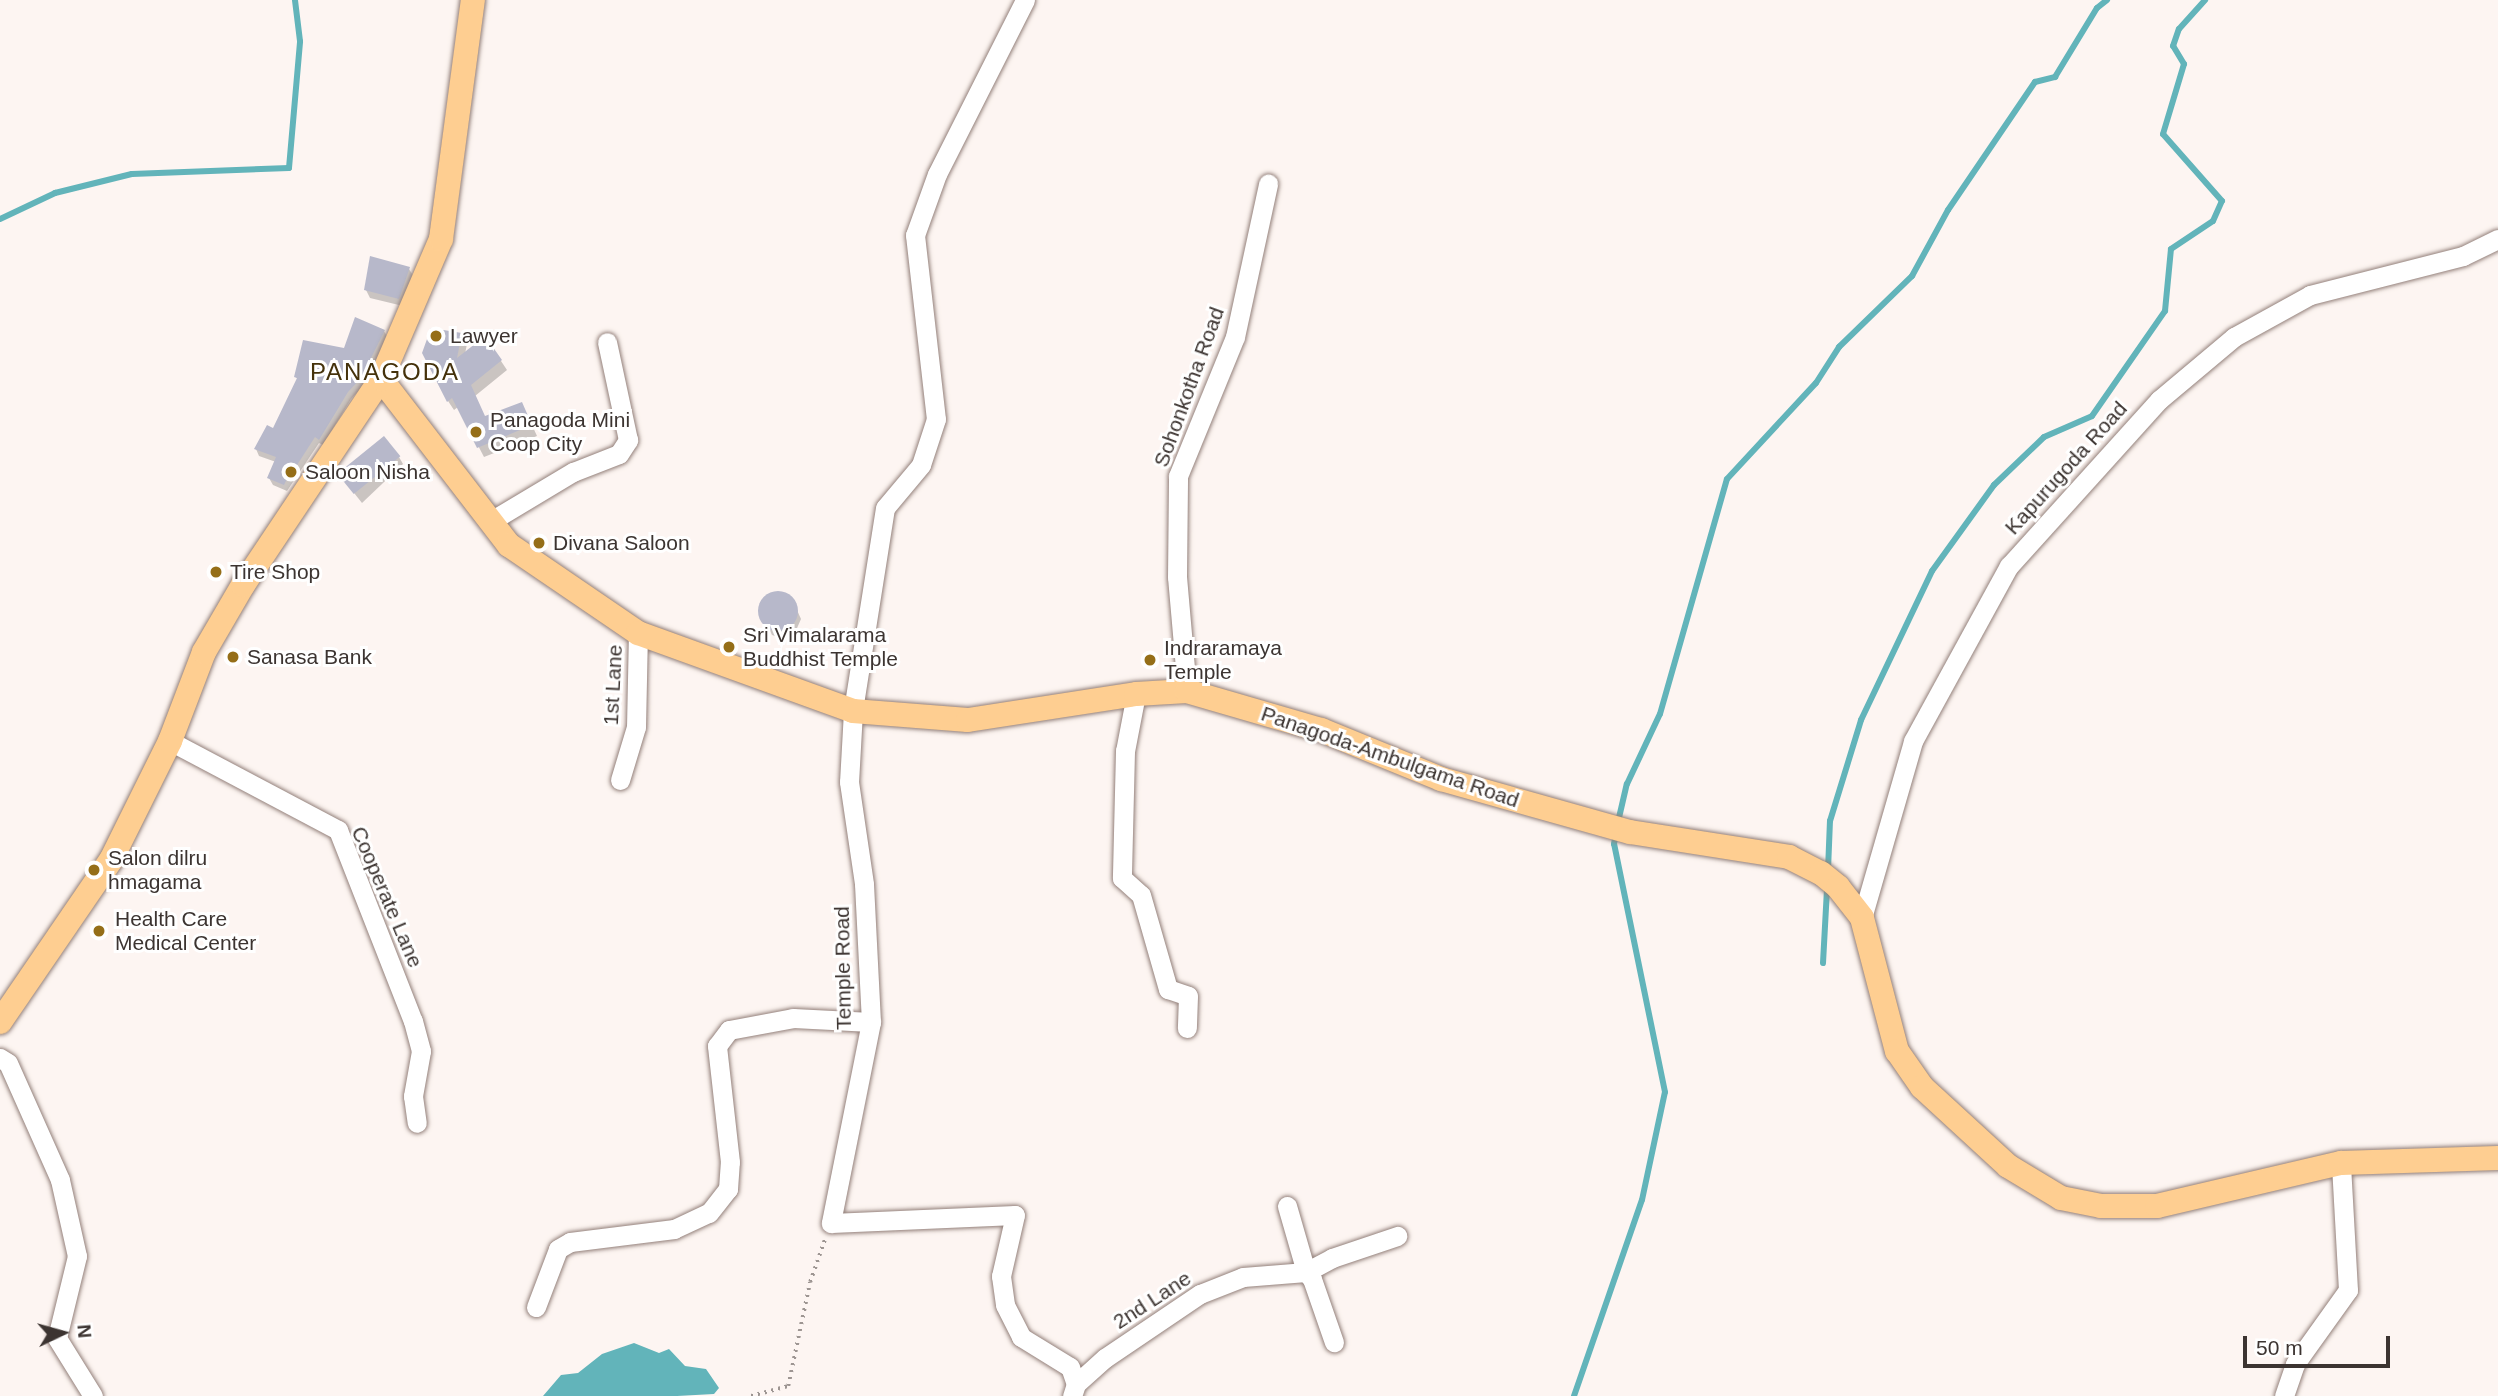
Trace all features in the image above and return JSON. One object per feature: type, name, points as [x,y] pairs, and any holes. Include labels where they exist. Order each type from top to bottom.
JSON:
[{"type":"main road","points":[[1,1019],[111,860],[170,741],[205,652],[243,585],[381,379],[441,239],[473,0]]},
{"type":"main road","name":"Panagoda-Ambulgama Road","points":[[381,379],[509,545],[638,633],[853,711],[968,720],[1136,694],[1187,691],[1321,730],[1441,779],[1630,832],[1789,857],[1830,880],[1862,918],[1898,1051],[1922,1087],[2008,1166],[2061,1198],[2101,1206],[2157,1206],[2341,1163],[2498,1158]]},
{"type":"street","name":"Temple Road","points":[[831,1223],[871,1022],[864,884],[849,782],[853,711],[885,508],[921,466],[936,419],[915,234],[937,174],[1026,0]]},
{"type":"street","name":"Sohonkotha Road","points":[[1187,691],[1177,577],[1178,476],[1235,337],[1269,184]]},
{"type":"street","name":"Kapurugoda Road","points":[[1862,918],[1913,741],[2009,566],[2159,400],[2234,337],[2310,295],[2463,256],[2498,239]]},
{"type":"street","points":[[491,521],[573,472],[620,454],[628,440],[607,342]]},
{"type":"street","name":"1st Lane","points":[[620,780],[636,727],[638,633]]},
{"type":"street","points":[[1136,694],[1125,751],[1122,878],[1141,895],[1168,989],[1188,996],[1187,1028]]},
{"type":"street","name":"Cooperate Lane","points":[[170,741],[338,830],[413,1021],[421,1051],[413,1096],[417,1123]]},
{"type":"street","points":[[536,1307],[558,1249],[569,1242],[674,1229],[709,1213],[728,1189],[730,1162],[717,1046],[729,1030],[793,1018],[871,1022]]},
{"type":"street","points":[[0,1058],[8,1063],[60,1180],[77,1256],[57,1338],[93,1396]]},
{"type":"street","points":[[2284,1396],[2295,1364],[2348,1290],[2341,1163]]},
{"type":"street","points":[[1286,1206],[1306,1272],[1312,1279],[1334,1342]]},
{"type":"street","points":[[831,1223],[1015,1215],[1000,1276],[1005,1305],[1021,1338],[1070,1367],[1074,1390]]},
{"type":"street","points":[[1306,1272],[1332,1258],[1397,1236]]},
{"type":"street","name":"2nd Lane","points":[[1074,1390],[1105,1358],[1200,1294],[1243,1277],[1306,1272]]},
{"type":"path","points":[[751,1396],[788,1386],[810,1282],[831,1223]]},
{"type":"water","points":[[634,1343],[659,1353],[669,1349],[685,1366],[706,1369],[719,1388],[714,1394],[677,1396],[543,1396],[561,1375],[578,1373],[602,1354]]},
{"type":"building","points":[[370,256],[410,267],[399,299],[364,290]]},
{"type":"building","points":[[355,317],[385,330],[361,378],[348,392],[319,440],[315,437],[297,465],[294,464],[284,485],[267,478],[276,457],[254,449],[267,425],[273,428],[297,378],[294,377],[303,340],[344,348]]},
{"type":"building","points":[[431,328],[462,333],[457,358],[485,336],[502,360],[471,385],[485,416],[522,402],[532,425],[477,448],[452,398],[447,402],[422,353]]},
{"type":"building","points":[[384,436],[400,456],[354,494],[337,474]]},
{"type":"building","points":[[778,591],[792,597],[798,611],[792,625],[778,631],[764,625],[758,611],[764,597]]},
{"type":"waterway","points":[[0,219],[55,193],[132,174],[289,168],[300,41],[295,0]]},
{"type":"waterway","points":[[1618,822],[1627,784],[1660,714],[1727,479],[1816,383],[1839,347],[1912,276],[1948,210],[2035,82],[2055,77],[2097,8],[2107,0]]},
{"type":"waterway","points":[[1828,870],[1830,821],[1861,720],[1932,571],[1994,485],[2044,437],[2092,416],[2165,311],[2171,249],[2213,221],[2222,201],[2163,134],[2184,64],[2173,46],[2179,29],[2205,0]]},
{"type":"waterway","points":[[1574,1396],[1642,1200],[1665,1092],[1614,844],[1616,833]]},
{"type":"waterway","points":[[1823,963],[1827,888]]},
{"type":"place","name":"Lawyer","points":[[436,336]]},
{"type":"place","name":"Panagoda Mini Coop City","points":[[476,432]]},
{"type":"place","name":"Saloon Nisha","points":[[291,472]]},
{"type":"place","name":"Divana Saloon","points":[[539,543]]},
{"type":"place","name":"Tire Shop","points":[[216,572]]},
{"type":"place","name":"Sri Vimalarama Buddhist Temple","points":[[729,647]]},
{"type":"place","name":"Sanasa Bank","points":[[233,657]]},
{"type":"place","name":"Indraramaya Temple","points":[[1150,660]]},
{"type":"place","name":"Salon dilru hmagama","points":[[94,870]]},
{"type":"place","name":"Health Care Medical Center","points":[[99,931]]},
{"type":"district","name":"PANAGODA","points":[[385,372]]}]
